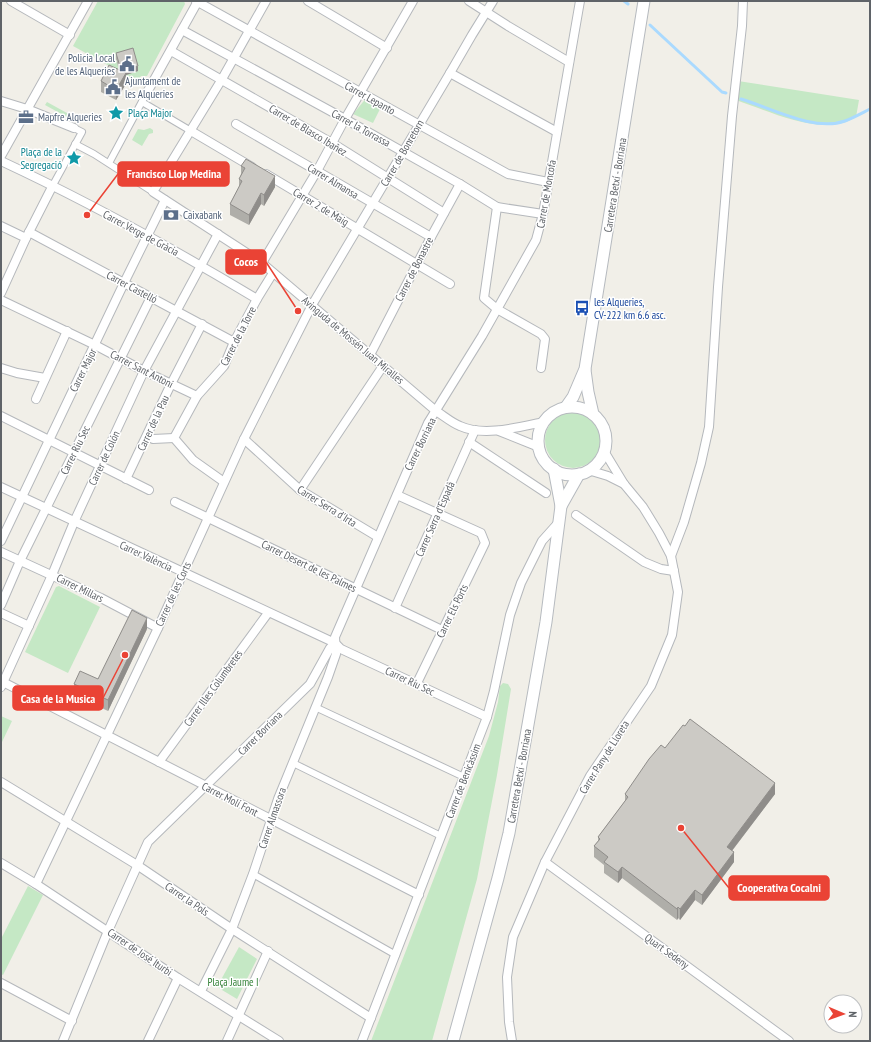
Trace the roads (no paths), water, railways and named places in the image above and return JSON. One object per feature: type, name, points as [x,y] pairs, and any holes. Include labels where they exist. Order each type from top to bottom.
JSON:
[{"type":"main road","name":"Carretera Betxí - Borriana","points":[[566,407],[573,397],[585,369],[644,1]]},
{"type":"main road","name":"Carretera Betxí - Borriana","points":[[585,369],[593,414]]},
{"type":"main road","points":[[566,407],[580,408],[593,414],[600,422],[606,441],[604,451],[595,465],[584,472],[571,474],[562,473],[547,464],[542,456],[538,438],[544,422],[550,415],[566,407]]},
{"type":"main road","name":"Carretera Betxí - Borriana","points":[[453,1041],[509,833],[546,622],[561,506],[554,469]]},
{"type":"main road","name":"Carretera Betxí - Borriana","points":[[561,506],[584,472]]},
{"type":"street","points":[[11,1],[70,35]]},
{"type":"street","points":[[1,156],[88,1]]},
{"type":"street","points":[[108,163],[171,51],[197,1]]},
{"type":"street","name":"Carrer Lepanto","points":[[197,1],[508,174],[548,182]]},
{"type":"street","points":[[75,144],[94,154],[153,192],[222,79],[266,1]]},
{"type":"street","points":[[308,1],[387,48]]},
{"type":"street","points":[[262,263],[303,196],[345,119],[414,1]]},
{"type":"street","points":[[469,1],[569,62]]},
{"type":"street","name":"Carrer de Bonretorn","points":[[312,306],[493,1]]},
{"type":"street","name":"Carrer de Moncofa","points":[[436,411],[536,240],[543,214],[580,1]]},
{"type":"street","points":[[670,556],[684,522],[701,463],[709,427],[718,287],[743,1]]},
{"type":"street","name":"Carrer la Torrassa","points":[[182,30],[345,119],[460,184],[497,207],[543,214]]},
{"type":"street","name":"Carrer de Blasco Ibañez","points":[[171,51],[332,143],[444,213]]},
{"type":"street","points":[[450,74],[557,132]]},
{"type":"street","points":[[143,99],[191,131]]},
{"type":"street","points":[[1,101],[27,109],[82,132],[27,235],[1,293]]},
{"type":"street","name":"Carrer Almansa","points":[[236,124],[431,237]]},
{"type":"street","name":"Carrer 2 de Maig","points":[[191,131],[450,284]]},
{"type":"street","name":"Carrer Verge de Gràcia","points":[[1,161],[53,185],[201,265],[257,299]]},
{"type":"street","name":"Carrer de Bonastre","points":[[370,355],[460,184]]},
{"type":"street","name":"Avinguda de Mossén Juan Miralles","points":[[153,192],[262,263],[436,411],[460,426],[475,430],[498,430],[544,422]]},
{"type":"street","name":"Carrer Major","points":[[1,541],[165,200]]},
{"type":"street","points":[[497,207],[484,298],[497,309],[541,334],[545,339],[541,368]]},
{"type":"street","name":"Carrer Castelló","points":[[1,226],[27,235],[124,283],[234,342]]},
{"type":"street","name":"Carrer de Colón","points":[[2,684],[52,575],[74,522],[144,371],[218,234]]},
{"type":"street","name":"Carrer de la Torre","points":[[174,438],[197,396],[224,366],[234,342],[273,273]]},
{"type":"street","name":"Carrer Riu Sec","points":[[1,604],[20,561],[119,358],[151,297]]},
{"type":"street","name":"Carrer Sant Antoni","points":[[1,300],[197,396]]},
{"type":"street","name":"Carrer de les Corts","points":[[36,884],[158,628],[244,439],[312,306]]},
{"type":"street","name":"Carrer de la Pau","points":[[126,479],[171,384],[202,324]]},
{"type":"street","points":[[36,399],[67,332]]},
{"type":"street","points":[[300,490],[384,366]]},
{"type":"street","points":[[1,368],[17,373],[45,378]]},
{"type":"street","name":"Carrer Borriana","points":[[63,1041],[136,865],[148,842],[310,684],[330,648],[335,643],[335,637],[355,589],[428,423],[436,411]]},
{"type":"street","points":[[1,416],[148,490]]},
{"type":"street","name":"Carrer Serra d'Espadà","points":[[395,608],[475,430]]},
{"type":"street","name":"Avinguda de Mossén Juan Miralles","points":[[498,430],[539,447]]},
{"type":"street","points":[[146,436],[153,439],[174,438],[193,460],[224,482]]},
{"type":"street","name":"Carrer Serra d'Irta","points":[[244,439],[300,490],[378,537]]},
{"type":"street","points":[[469,442],[546,493]]},
{"type":"street","name":"Carrer Pany de Lloreta","points":[[512,1041],[509,1022],[507,977],[513,937],[545,862],[590,776],[651,686],[672,635],[678,592],[670,556],[659,533],[643,508],[624,484],[604,451]]},
{"type":"street","name":"Carrer Pany de Lloreta","points":[[584,472],[608,476],[624,484]]},
{"type":"street","name":"Carrer València","points":[[1,487],[335,643]]},
{"type":"street","points":[[397,494],[438,514]]},
{"type":"street","name":"Carrer Desert de les Palmes","points":[[175,502],[442,630]]},
{"type":"street","name":"Carrer Els Ports","points":[[417,683],[485,543],[481,533],[438,514]]},
{"type":"street","points":[[576,515],[644,562],[660,569],[674,571]]},
{"type":"street","name":"Carrer de Benicàssim","points":[[362,1041],[487,717],[510,615],[521,583],[542,541],[559,522]]},
{"type":"street","name":"Carrer Millars","points":[[1,552],[52,575],[158,628]]},
{"type":"street","points":[[1,613],[29,626]]},
{"type":"street","name":"Carrer Illes Columbretes","points":[[158,762],[268,613]]},
{"type":"street","name":"Carrer Riu Sec","points":[[335,643],[341,649],[417,683],[487,717]]},
{"type":"street","name":"Carrer Almassora","points":[[201,991],[232,929],[253,874],[271,820],[336,654],[335,643]]},
{"type":"street","name":"Carrer Molí Font","points":[[2,684],[419,895]]},
{"type":"street","points":[[310,684],[323,690]]},
{"type":"street","points":[[315,707],[464,777]]},
{"type":"street","points":[[293,763],[441,836]]},
{"type":"street","name":"Carrer la Pols","points":[[1,782],[136,865],[232,929],[371,1018]]},
{"type":"street","name":"Quart Sedeny","points":[[545,862],[789,1041]]},
{"type":"street","name":"Carrer de José Iturbi","points":[[2,866],[36,884],[178,978],[279,1041]]},
{"type":"street","points":[[253,874],[396,955]]},
{"type":"street","points":[[227,1041],[240,1016],[268,951]]},
{"type":"street","points":[[148,1041],[178,978]]},
{"type":"street","points":[[1,982],[72,1021]]},
{"type":"waterway","points":[[624,1],[628,4]]},
{"type":"waterway","points":[[650,25],[722,92],[726,93]]},
{"type":"waterway","points":[[741,99],[793,118],[820,123],[833,124],[845,121],[870,109]]},
{"type":"place","name":"Policia Local de les Alqueries","points":[[127,64]]},
{"type":"place","name":"Ajuntament de les Alqueries","points":[[113,87]]},
{"type":"place","name":"Plaça Major","points":[[116,113]]},
{"type":"place","name":"Mapfre Alqueries","points":[[26,117]]},
{"type":"place","name":"Plaça de la Segregació","points":[[74,158]]},
{"type":"place","name":"Francisco Llop Medina","points":[[87,215]]},
{"type":"place","name":"Caixabank","points":[[171,215]]},
{"type":"place","name":"les Alqueries, CV-222 km 6.6 asc.","points":[[582,308]]},
{"type":"place","name":"Cocos","points":[[298,311]]},
{"type":"place","name":"Casa de la Musica","points":[[125,655]]},
{"type":"place","name":"Cooperativa Cocalni","points":[[681,828]]},
{"type":"park label","name":"Plaça Jaume I","points":[[233,982]]}]
